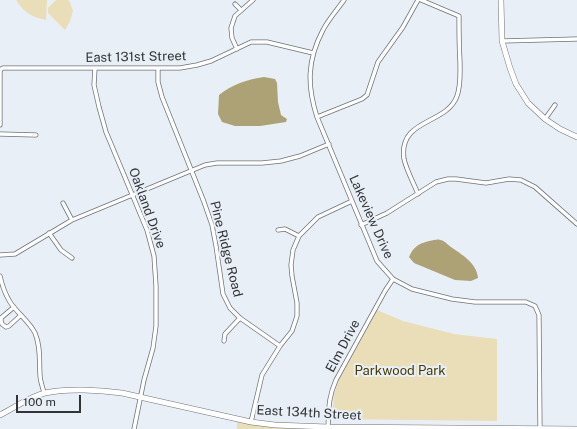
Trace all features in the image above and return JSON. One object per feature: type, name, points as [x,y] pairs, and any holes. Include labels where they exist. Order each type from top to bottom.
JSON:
[{"type":"street","points":[[237,49],[232,38],[231,28],[235,16],[253,0]]},
{"type":"street","name":"Lakeview Drive","points":[[344,0],[323,30],[313,53],[310,69],[310,86],[312,101],[317,117],[361,225],[377,260],[393,279],[412,290],[452,299],[475,302],[526,302],[535,306],[539,315],[540,429]]},
{"type":"street","points":[[317,117],[362,99],[367,95],[378,62],[403,27],[418,0]]},
{"type":"street","points":[[418,194],[404,161],[406,142],[410,134],[416,128],[443,114],[450,107],[457,96],[460,84],[459,16],[422,0]]},
{"type":"street","points":[[502,0],[502,41],[516,84],[528,103],[545,119],[560,129],[577,137]]},
{"type":"street","points":[[235,4],[242,10]]},
{"type":"street","points":[[502,41],[577,39]]},
{"type":"street","name":"East 131st Street","points":[[0,125],[1,70],[6,68],[180,68],[211,61],[251,42],[267,42],[313,53]]},
{"type":"street","name":"Oakland Drive","points":[[95,68],[94,85],[106,132],[147,230],[154,256],[156,326],[153,348],[144,380],[134,429]]},
{"type":"street","name":"Pine Ridge Road","points":[[158,68],[158,82],[162,97],[192,170],[212,225],[223,294],[230,308],[240,318],[280,346]]},
{"type":"street","points":[[545,119],[555,105]]},
{"type":"street","points":[[0,134],[36,135]]},
{"type":"street","points":[[0,255],[15,254],[72,220],[205,165],[217,163],[262,163],[281,161],[300,156],[329,144]]},
{"type":"street","points":[[361,225],[387,213],[436,182],[448,179],[486,183],[509,179],[521,180],[535,187],[577,224]]},
{"type":"street","points":[[251,422],[262,375],[280,346],[292,331],[297,316],[297,303],[291,265],[293,250],[299,236],[318,217],[352,202]]},
{"type":"street","points":[[63,203],[72,220]]},
{"type":"street","points":[[278,230],[285,229],[299,236]]},
{"type":"street","points":[[49,233],[61,250],[72,258]]},
{"type":"street","points":[[0,276],[2,285],[10,303],[34,332],[40,355],[40,377],[44,393]]},
{"type":"street","name":"Elm Drive","points":[[328,427],[329,403],[334,385],[393,279]]},
{"type":"street","points":[[14,307],[1,318],[2,324],[6,327],[9,326],[21,315]]},
{"type":"street","points":[[224,341],[225,334],[240,318]]},
{"type":"street","name":"East 134th Street","points":[[0,415],[44,393],[64,390],[106,391],[141,397],[251,422],[275,425],[328,427],[577,429]]},
{"type":"green space","points":[[16,0],[47,0],[46,20],[29,14]]},
{"type":"green space","points":[[56,0],[68,0],[73,11],[65,30],[48,13],[48,8]]},
{"type":"green space","name":"Parkwood Park","points":[[377,310],[403,321],[454,334],[497,339],[497,421],[332,419],[334,395],[338,382]]},
{"type":"green space","points":[[237,419],[275,425],[558,429],[237,429]]},
{"type":"shaded area","points":[[264,77],[275,79],[277,83],[278,102],[281,115],[287,119],[286,122],[260,126],[235,126],[222,122],[218,114],[219,95],[240,83]]},
{"type":"shaded area","points":[[434,240],[443,241],[464,256],[475,268],[478,278],[471,281],[455,280],[414,263],[409,257],[414,249],[422,243]]}]
